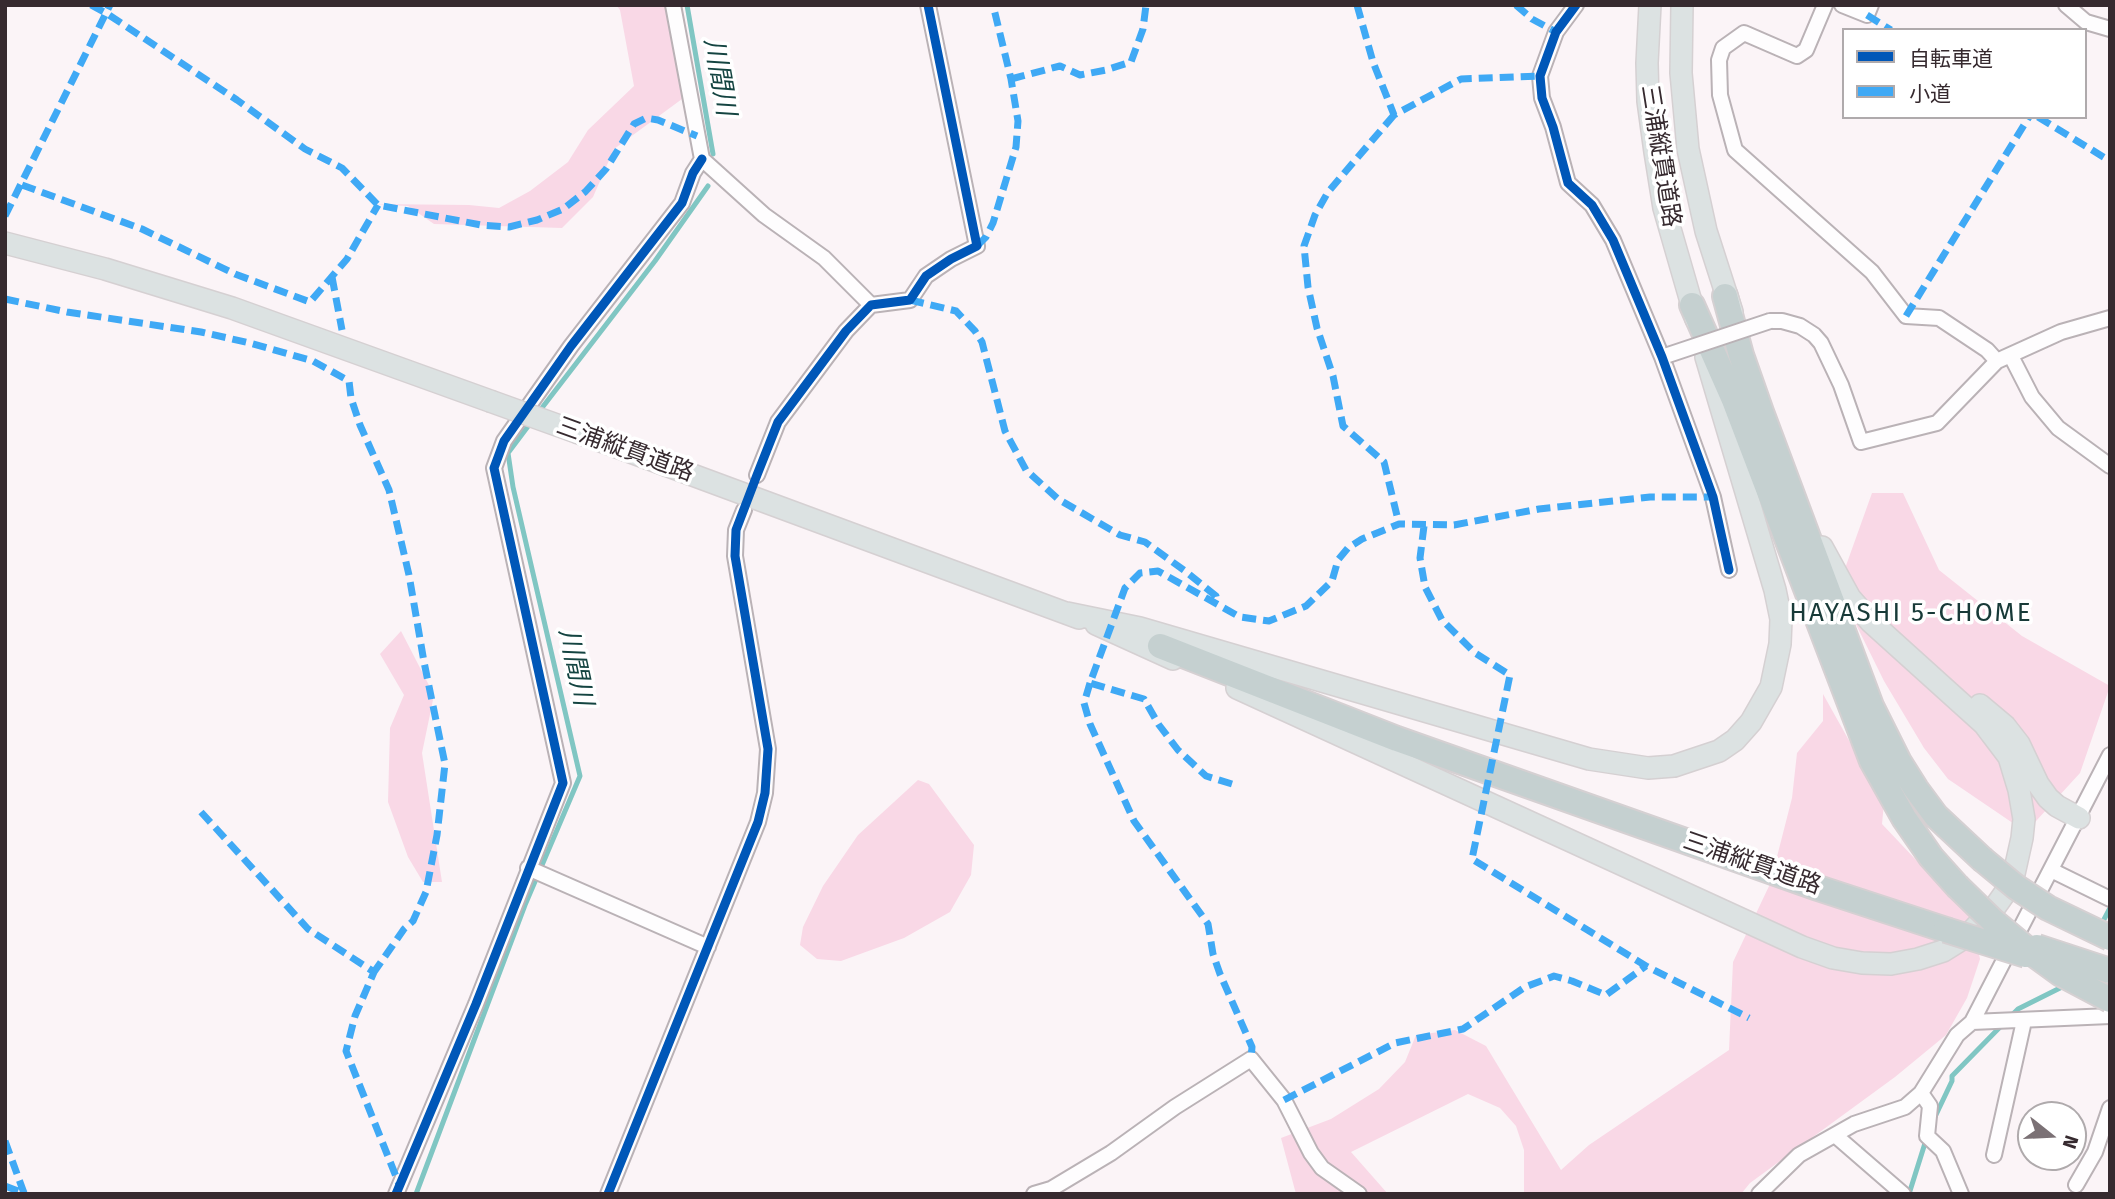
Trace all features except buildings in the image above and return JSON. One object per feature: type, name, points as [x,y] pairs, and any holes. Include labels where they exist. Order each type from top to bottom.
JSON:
[{"type":"highway","points":[[1725,296],[1741,355],[1856,671],[1899,762],[1936,816],[1982,859],[2038,901],[2110,938]]},
{"type":"highway","points":[[1692,305],[1734,400],[1872,761],[1903,818],[1931,857],[1993,921],[2062,974],[2110,1000]]},
{"type":"highway","name":"三浦縦貫道路","points":[[1160,646],[1261,678],[1399,733],[1805,883],[2110,971]]},
{"type":"highway","name":"三浦縦貫道路","points":[[1948,924],[2110,982]]},
{"type":"main road","name":"三浦縦貫道路","points":[[1067,613],[1140,628],[1589,759],[1648,768],[1674,766],[1719,751],[1735,740],[1751,722],[1771,687],[1780,644],[1781,619],[1775,590],[1720,409],[1664,208],[1648,101],[1650,5]]},
{"type":"main road","name":"三浦縦貫道路","points":[[1682,5],[1681,73],[1684,123],[1701,208],[1725,296],[1816,534],[1831,568],[1850,598],[1895,646],[1947,688]]},
{"type":"main road","name":"三浦縦貫道路","points":[[5,243],[232,308],[1160,646]]},
{"type":"main road","points":[[1096,624],[1802,947],[1833,958],[1862,963],[1891,964],[1943,951],[1967,936],[1995,906],[2014,874],[2024,819],[2009,757],[1991,733],[1947,688]]},
{"type":"main road","points":[[1947,688],[1983,706],[2006,726],[2019,744],[2038,784],[2048,798],[2079,818]]},
{"type":"street","points":[[673,5],[702,159],[764,215],[824,258],[871,305]]},
{"type":"street","points":[[757,475],[778,422],[846,331],[871,305],[910,300],[926,276],[977,246],[928,5]]},
{"type":"street","points":[[1576,5],[1556,32],[1540,76],[1542,98],[1568,183],[1592,205],[1613,240],[1665,356],[1713,497],[1728,570]]},
{"type":"street","points":[[1825,5],[1806,50],[1797,55],[1744,33],[1723,48],[1719,60],[1720,95],[1735,150],[1872,272],[1906,316],[1939,318],[2004,358],[2058,428],[2110,466]]},
{"type":"street","points":[[1842,5],[1867,15],[1871,5]]},
{"type":"street","points":[[2066,5],[2086,22],[2110,29]]},
{"type":"street","points":[[396,1194],[531,869],[563,783],[494,468],[504,441],[682,203],[693,173],[702,159]]},
{"type":"street","points":[[1665,356],[1770,321],[1800,326],[1821,343],[1842,385],[1861,442],[1937,423],[2004,358],[2062,332],[2110,318]]},
{"type":"street","points":[[608,1194],[758,821],[765,793],[768,749],[735,556],[736,530],[744,510]]},
{"type":"street","points":[[1759,1194],[1799,1155],[1854,1124],[1905,1107],[1921,1093],[1957,1035],[1972,1022],[2110,755]]},
{"type":"street","points":[[531,869],[708,947]]},
{"type":"street","points":[[2051,870],[2110,899]]},
{"type":"street","points":[[1972,1022],[2110,1016]]},
{"type":"street","points":[[1994,1155],[2024,1021]]},
{"type":"street","points":[[1034,1194],[1051,1189],[1111,1153],[1175,1107],[1251,1059],[1284,1100],[1311,1153],[1322,1168],[1359,1194]]},
{"type":"street","points":[[1921,1093],[1930,1107],[1927,1136],[1943,1151],[1961,1194]]},
{"type":"street","points":[[2076,1185],[2095,1152],[2110,1108]]},
{"type":"street","points":[[1836,1136],[1902,1194]]},
{"type":"shaded area","points":[[616,5],[667,5],[679,43],[682,99],[614,149],[593,197],[562,228],[434,224],[408,206],[373,204],[499,208],[530,191],[568,162],[588,130],[634,86],[620,10]]},
{"type":"shaded area","points":[[1872,493],[1903,493],[1939,570],[2022,636],[2110,686],[2080,773],[2026,832],[1948,779],[1924,748],[1884,681],[1838,588]]},
{"type":"shaded area","points":[[401,631],[434,695],[422,753],[442,882],[423,882],[408,857],[388,802],[390,728],[404,695],[380,654]]},
{"type":"shaded area","points":[[1823,694],[1884,803],[1882,824],[1971,918],[1980,959],[1967,998],[1946,1035],[1895,1077],[1750,1183],[1741,1194],[1524,1194],[1524,1150],[1516,1126],[1500,1108],[1468,1094],[1351,1152],[1388,1194],[1296,1194],[1281,1138],[1331,1119],[1379,1089],[1405,1062],[1416,1035],[1455,1030],[1486,1046],[1561,1170],[1589,1145],[1729,1050],[1733,962],[1770,884],[1792,798],[1797,753],[1823,721]]},
{"type":"shaded area","points":[[918,780],[929,784],[974,845],[971,875],[950,912],[904,938],[841,961],[817,959],[800,945],[803,927],[823,886],[858,835]]},
{"type":"waterway","name":"川間川","points":[[687,5],[713,154]]},
{"type":"waterway","name":"川間川","points":[[538,413],[655,261],[708,186]]},
{"type":"waterway","name":"川間川","points":[[416,1194],[525,905],[580,776],[513,487],[508,453],[532,421]]},
{"type":"waterway","points":[[2100,927],[2110,908]]},
{"type":"waterway","points":[[2011,1016],[2018,1009],[2066,985]]},
{"type":"waterway","points":[[1933,1121],[1952,1076],[2004,1023]]},
{"type":"waterway","points":[[1909,1194],[1926,1140]]},
{"type":"marked path","points":[[91,5],[237,100],[305,149],[342,168],[378,205],[481,225],[509,227],[537,220],[563,209],[585,192],[606,169],[634,124],[646,118],[658,120],[697,136]]},
{"type":"marked path","points":[[5,216],[110,5]]},
{"type":"marked path","points":[[977,246],[986,237],[993,223],[1016,147],[1018,121],[993,5]]},
{"type":"marked path","points":[[1011,79],[1060,66],[1080,75],[1131,62],[1143,29],[1146,5]]},
{"type":"marked path","points":[[1357,5],[1373,62],[1394,115],[1461,79],[1540,76]]},
{"type":"marked path","points":[[1516,5],[1532,19],[1556,32]]},
{"type":"marked path","points":[[1867,15],[1888,28]]},
{"type":"marked path","points":[[1394,115],[1328,192],[1315,215],[1304,246],[1308,287],[1317,328],[1333,376],[1343,426],[1384,462],[1399,524]]},
{"type":"marked path","points":[[1906,316],[2028,119]]},
{"type":"marked path","points":[[2041,119],[2110,161]]},
{"type":"marked path","points":[[22,185],[142,229],[235,274],[310,302],[347,259],[378,205]]},
{"type":"marked path","points":[[332,277],[342,330]]},
{"type":"marked path","points":[[5,299],[67,312],[201,332],[250,343],[313,361],[349,381],[351,398],[360,425],[389,490],[409,575],[445,764],[437,835],[426,892],[413,921],[404,929],[374,972]]},
{"type":"marked path","points":[[910,300],[956,311],[975,331],[982,342],[1005,431],[1026,470],[1058,499],[1120,535],[1145,542],[1185,571],[1216,596],[1217,600]]},
{"type":"marked path","points":[[1232,784],[1206,776],[1178,750],[1144,699],[1090,683],[1125,588],[1140,573],[1158,571],[1240,617],[1269,621],[1306,606],[1332,581],[1338,560],[1348,548],[1362,539],[1399,524],[1454,525],[1539,509],[1650,497],[1713,497]]},
{"type":"marked path","points":[[1424,526],[1420,558],[1425,587],[1442,620],[1475,653],[1510,675],[1472,859],[1646,966],[1749,1018]]},
{"type":"marked path","points":[[1090,683],[1084,703],[1090,724],[1134,821],[1208,924],[1213,954],[1220,974],[1252,1047],[1251,1059]]},
{"type":"marked path","points":[[201,812],[308,929],[374,972],[355,1016],[346,1051],[399,1184]]},
{"type":"marked path","points":[[1284,1100],[1395,1043],[1463,1029],[1525,987],[1554,976],[1606,995],[1646,966]]},
{"type":"marked path","points":[[5,1141],[24,1193]]},
{"type":"marked path","points":[[5,1186],[26,1194]]},
{"type":"cycle path","points":[[608,1194],[758,822],[765,793],[768,749],[735,556],[736,530],[757,475],[778,422],[846,331],[871,305],[910,300],[926,276],[977,246],[928,5]]},
{"type":"cycle path","points":[[1576,5],[1556,32],[1540,76],[1542,98],[1568,183],[1592,205],[1613,240],[1662,357],[1713,497],[1729,570]]},
{"type":"cycle path","points":[[396,1194],[476,1004],[563,783],[494,468],[504,441],[571,346],[682,203],[693,173],[702,159]]},
{"type":"district","name":"HAYASHI 5-CHOME","points":[[1911,614]]}]
